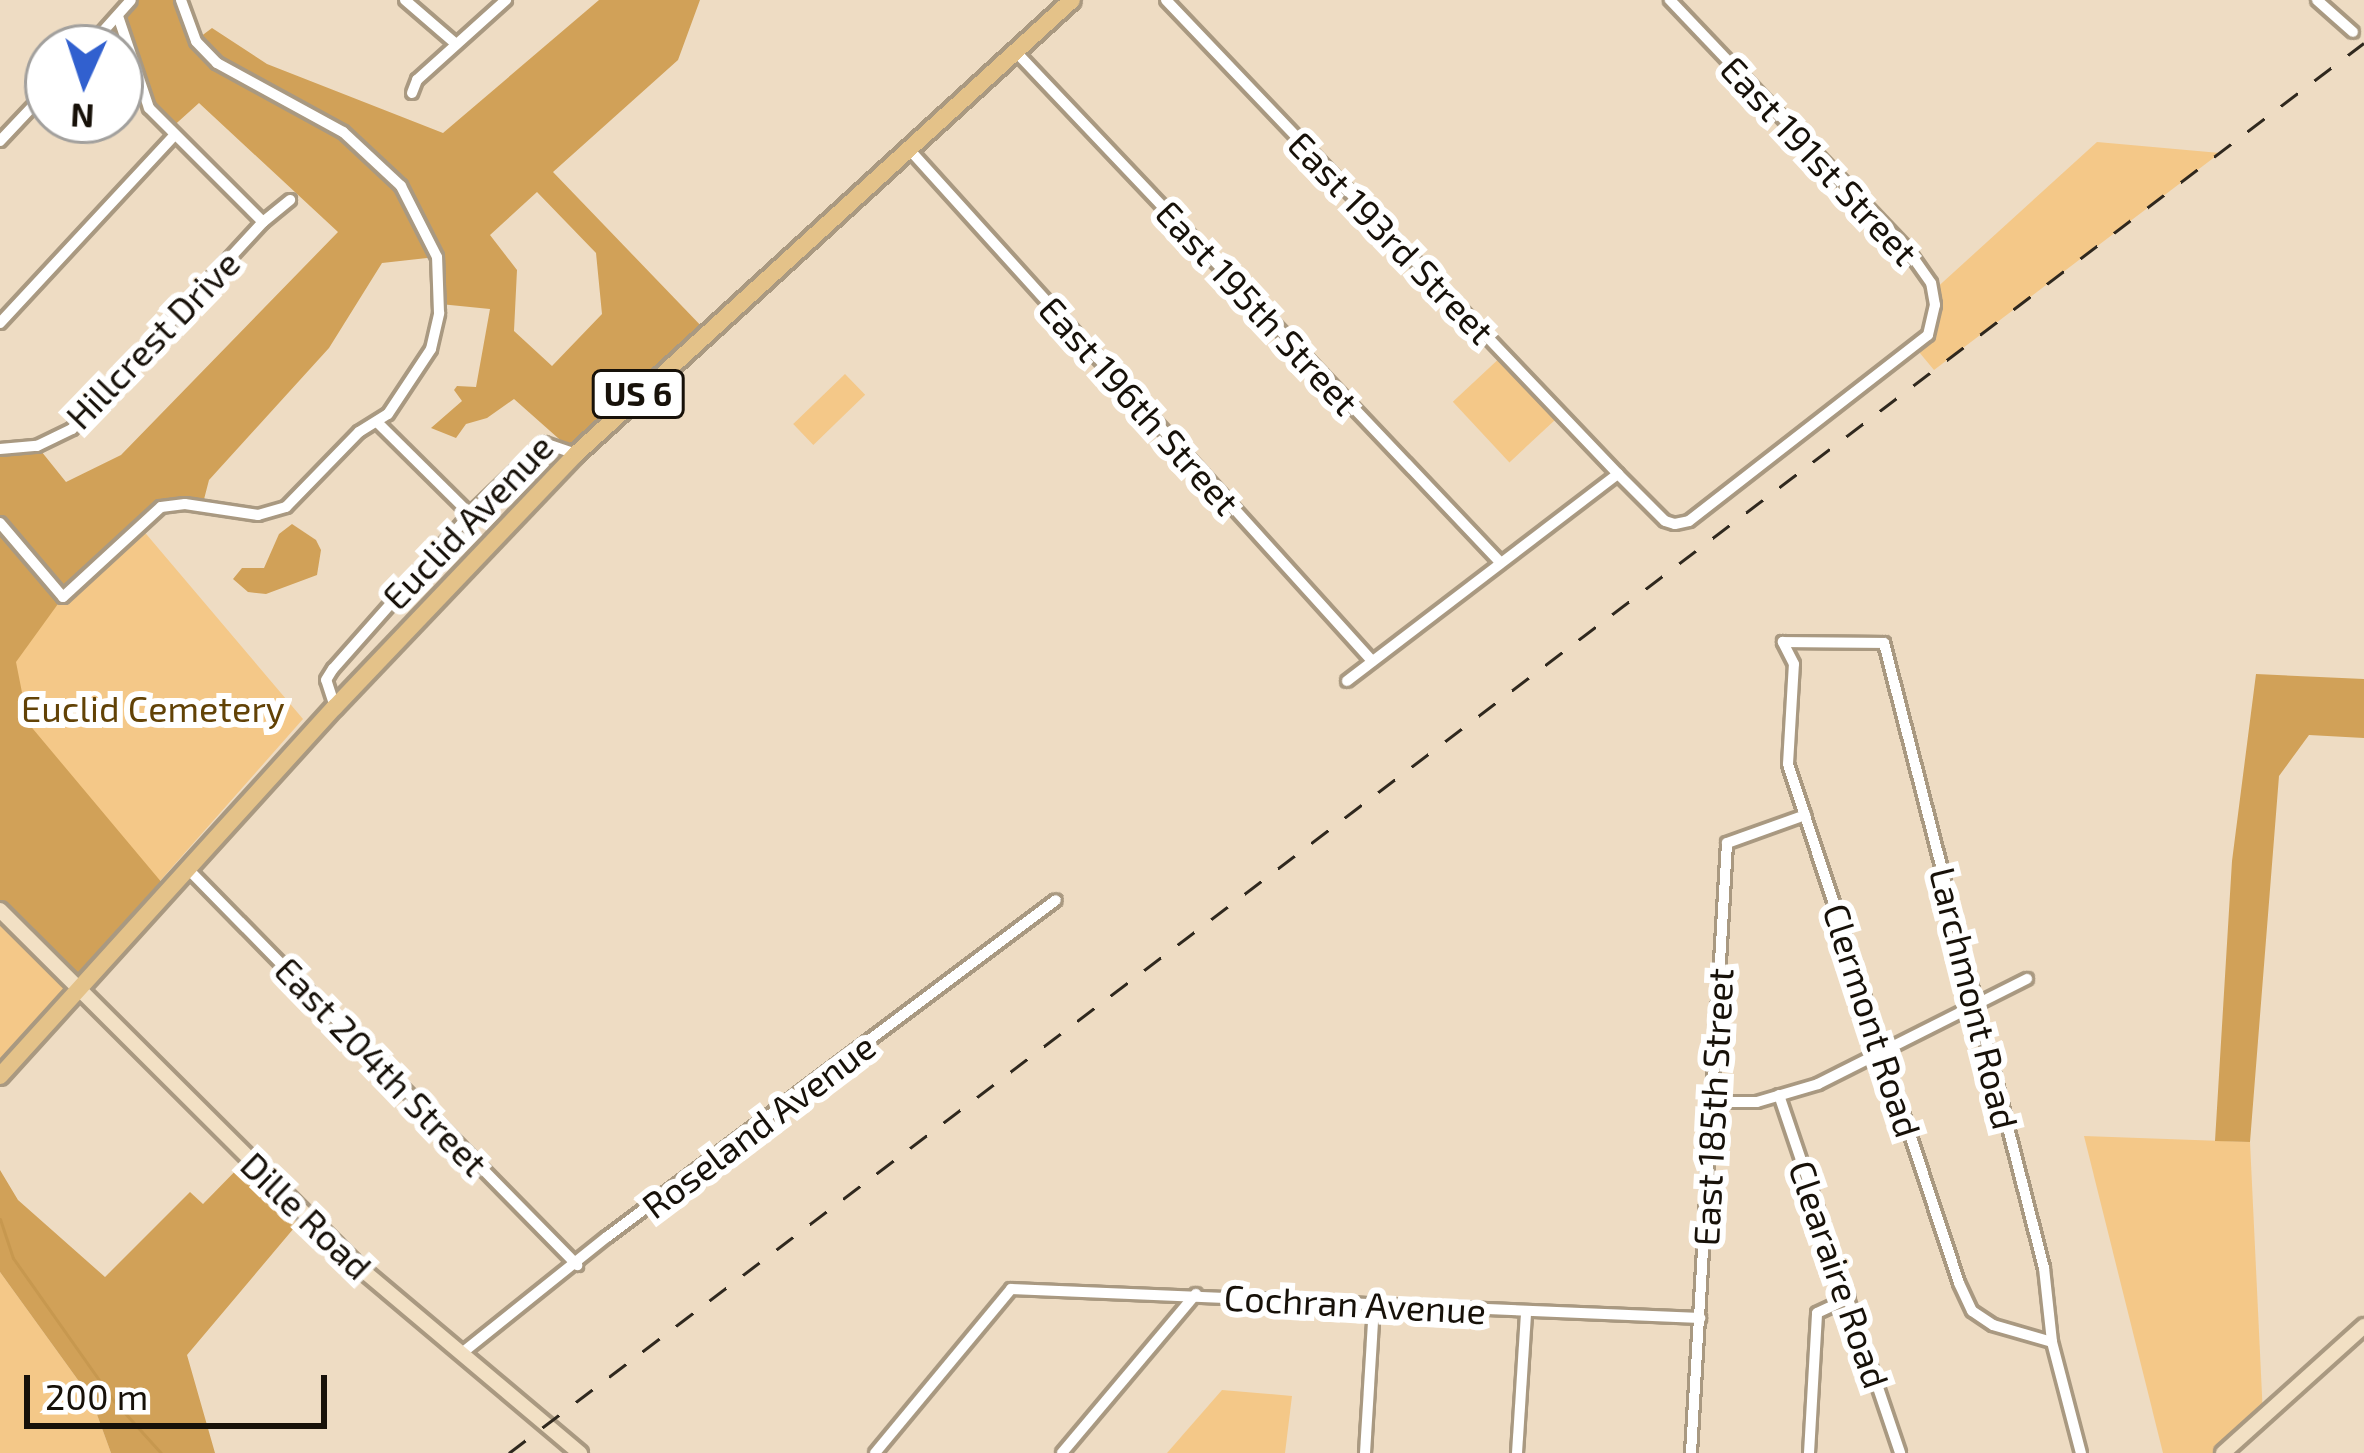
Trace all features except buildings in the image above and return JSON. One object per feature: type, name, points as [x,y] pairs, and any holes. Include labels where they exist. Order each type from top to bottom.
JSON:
[{"type":"main road","name":"Euclid Avenue","points":[[0,1076],[335,707],[576,454],[1072,0]]},
{"type":"street","points":[[110,24],[131,0]]},
{"type":"street","points":[[0,523],[63,597],[154,511],[185,504],[258,515],[286,507],[359,432],[377,423],[418,374],[434,337],[440,280],[432,240],[401,186],[361,145],[206,53],[186,24],[181,0]]},
{"type":"street","points":[[405,0],[456,44]]},
{"type":"street","points":[[412,93],[417,80],[506,0]]},
{"type":"street","name":"East 193rd Street","points":[[1166,0],[1618,474]]},
{"type":"street","name":"East 191st Street","points":[[1618,474],[1665,520],[1689,521],[1928,335],[1935,305],[1930,283],[1910,251],[1670,0]]},
{"type":"street","points":[[2318,0],[2353,32]]},
{"type":"street","points":[[118,16],[134,77],[149,108],[263,222]]},
{"type":"street","name":"East 195th Street","points":[[1016,52],[1499,561]]},
{"type":"street","points":[[0,141],[24,116]]},
{"type":"street","points":[[0,323],[174,136]]},
{"type":"street","name":"East 196th Street","points":[[908,148],[1372,661]]},
{"type":"street","name":"Hillcrest Drive","points":[[0,449],[38,446],[71,429],[263,222],[290,200]]},
{"type":"street","points":[[377,423],[470,514]]},
{"type":"street","points":[[335,707],[326,680],[333,669],[470,514],[544,443],[554,442],[576,454]]},
{"type":"street","points":[[1347,681],[1618,474]]},
{"type":"street","name":"Clermont Road","points":[[1783,642],[1794,664],[1788,764],[1972,1311],[1993,1325],[2052,1342]]},
{"type":"street","name":"Larchmont Road","points":[[1783,642],[1884,643],[2044,1268],[2052,1342],[2080,1453]]},
{"type":"street","name":"East 185th Street","points":[[1691,1453],[1727,843],[1805,815]]},
{"type":"street","name":"East 204th Street","points":[[187,868],[577,1265]]},
{"type":"street","name":"Roseland Avenue","points":[[462,1354],[1056,900]]},
{"type":"street","name":"Dille Road","points":[[0,910],[353,1262],[580,1453]]},
{"type":"street","points":[[1714,1102],[1757,1102],[1818,1084],[2027,979]]},
{"type":"street","name":"Clearaire Road","points":[[1779,1095],[1900,1453]]},
{"type":"street","name":"Cochran Avenue","points":[[874,1453],[1011,1289],[1700,1318]]},
{"type":"street","points":[[1062,1453],[1196,1294]]},
{"type":"street","points":[[1809,1453],[1816,1313],[1849,1298]]},
{"type":"street","points":[[1365,1453],[1374,1304]]},
{"type":"street","points":[[1516,1453],[1526,1312]]},
{"type":"street","points":[[2222,1453],[2364,1326]]},
{"type":"green space","points":[[2097,142],[2220,153],[1934,370],[1914,346],[1928,335],[1932,292]]},
{"type":"green space","points":[[1504,354],[1561,415],[1509,462],[1453,402]]},
{"type":"green space","points":[[845,374],[865,395],[813,445],[793,424]]},
{"type":"green space","name":"Euclid Cemetery","points":[[136,522],[303,719],[160,881],[0,1076],[0,528],[51,606]]},
{"type":"green space","points":[[2084,1136],[2250,1142],[2263,1416],[2223,1453],[2163,1453]]},
{"type":"green space","points":[[0,1272],[91,1398],[111,1453],[0,1453]]},
{"type":"green space","points":[[1222,1390],[1292,1396],[1285,1453],[1167,1453]]},
{"type":"shaded area","points":[[131,0],[181,0],[196,40],[212,28],[267,64],[443,133],[599,0],[700,0],[678,60],[553,172],[706,331],[576,454],[514,399],[487,418],[466,424],[456,438],[431,428],[462,401],[454,390],[457,386],[476,387],[490,309],[440,304],[436,257],[382,263],[329,348],[209,480],[202,507],[172,504],[63,597],[16,662],[28,723],[168,890],[81,991],[0,910],[0,449],[37,446],[66,482],[121,455],[338,232],[199,103],[169,130],[149,108],[144,93],[144,24],[121,24],[118,16]],"holes":[[[537,192],[596,253],[602,314],[552,366],[514,331],[517,270],[490,235]]]},
{"type":"shaded area","points":[[292,524],[316,540],[321,550],[317,575],[266,594],[248,592],[233,579],[242,568],[264,568],[279,534]]},
{"type":"shaded area","points":[[2256,674],[2364,679],[2364,738],[2309,735],[2279,776],[2250,1142],[2215,1141],[2232,861]]},
{"type":"shaded area","points":[[248,1158],[305,1215],[187,1355],[215,1453],[111,1453],[91,1398],[0,1272],[0,1170],[18,1200],[105,1277],[190,1192],[203,1204]]},
{"type":"waterway","points":[[0,1219],[13,1258],[114,1401],[161,1453]]},
{"type":"railway","points":[[509,1453],[2364,43]]}]
